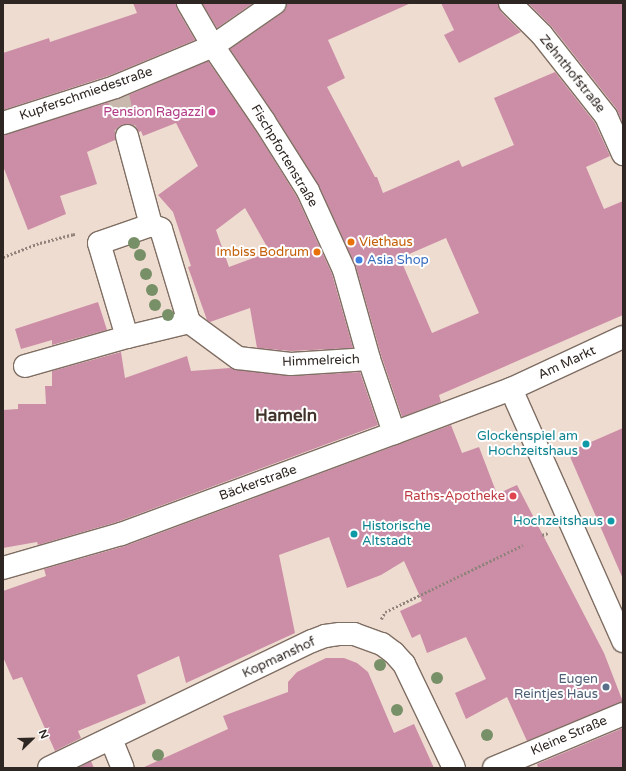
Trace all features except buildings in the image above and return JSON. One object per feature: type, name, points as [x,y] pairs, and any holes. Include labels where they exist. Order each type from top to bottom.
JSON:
[{"type":"street","name":"Fischpfortenstraße","points":[[188,3],[213,46],[264,121],[308,191],[344,270],[369,359],[394,433]]},
{"type":"street","name":"Kupferschmiedestraße","points":[[3,123],[117,91],[213,46],[275,3]]},
{"type":"street","name":"Zehnthofstraße","points":[[510,3],[542,35],[606,116],[623,154]]},
{"type":"street","points":[[127,136],[151,225]]},
{"type":"street","points":[[25,366],[127,337],[189,322],[161,229],[151,225],[100,243],[127,337]]},
{"type":"street","name":"Himmelreich","points":[[189,322],[238,358],[290,364],[369,359]]},
{"type":"street","name":"Am Markt","points":[[511,389],[623,337]]},
{"type":"street","points":[[511,389],[620,628]]},
{"type":"street","name":"Bäckerstraße","points":[[3,568],[122,534],[511,389]]},
{"type":"street","name":"Kopmanshof","points":[[49,768],[325,636],[354,634],[382,644],[394,653],[404,664],[454,768]]},
{"type":"street","name":"Kleine Straße","points":[[494,768],[623,714]]},
{"type":"street","points":[[111,739],[123,768]]},
{"type":"path","points":[[3,256],[40,243],[73,234],[100,243]]},
{"type":"path","points":[[368,638],[385,612],[523,545]]},
{"type":"tunnel","points":[[118,95],[127,136]]},
{"type":"place","name":"Pension Ragazzi","points":[[212,112]]},
{"type":"place","name":"Viethaus","points":[[351,242]]},
{"type":"place","name":"Imbiss Bodrum","points":[[317,252]]},
{"type":"place","name":"Asia Shop","points":[[359,260]]},
{"type":"place","name":"Glockenspiel am Hochzeitshaus","points":[[586,444]]},
{"type":"place","name":"Raths-Apotheke","points":[[513,496]]},
{"type":"place","name":"Hochzeitshaus","points":[[611,521]]},
{"type":"place","name":"Historische Altstadt","points":[[354,534]]},
{"type":"place","name":"Eugen Reintjes Haus","points":[[606,687]]},
{"type":"district","name":"Hameln","points":[[286,416]]}]
